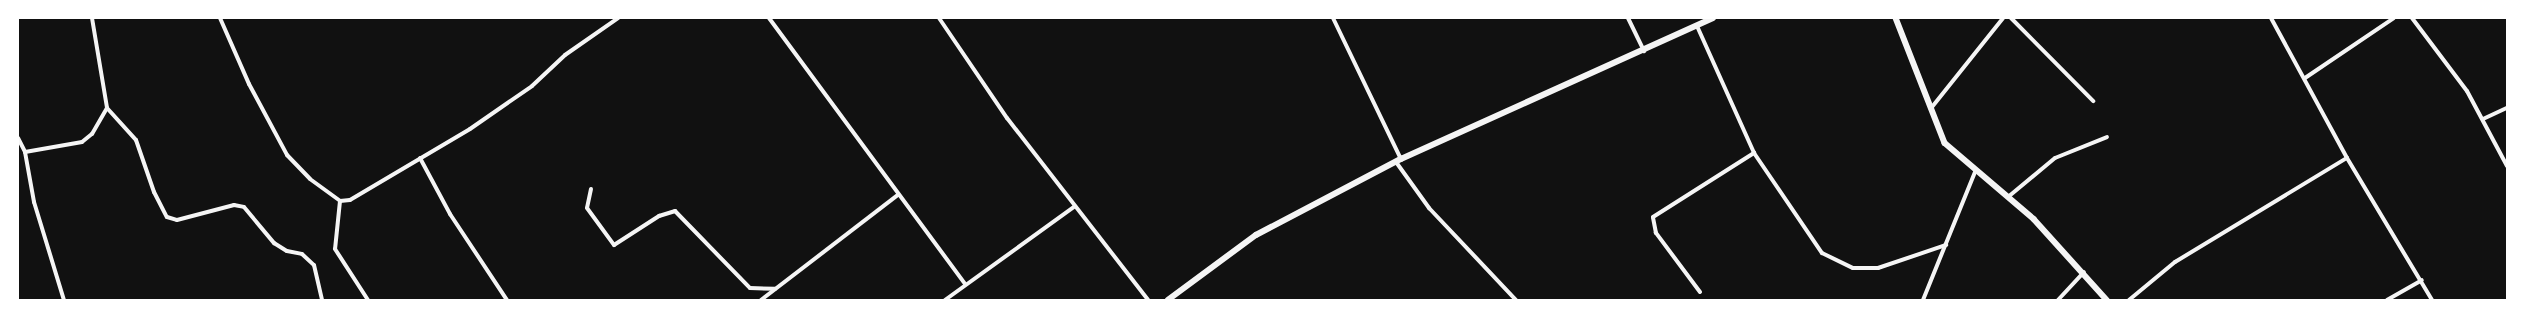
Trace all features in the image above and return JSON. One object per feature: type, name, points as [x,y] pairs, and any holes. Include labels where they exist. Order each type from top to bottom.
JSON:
[{"type":"street","points":[[92,18],[107,108],[136,140],[154,192],[167,217],[178,220],[234,204],[244,207],[274,243],[286,251],[302,254],[314,265],[322,300]]},
{"type":"street","points":[[220,18],[248,84],[288,155],[310,179],[340,201],[350,200],[420,158],[532,86],[565,55],[618,18]]},
{"type":"street","points":[[769,18],[965,284]]},
{"type":"street","points":[[939,18],[1007,118],[1074,207],[1148,300]]},
{"type":"street","points":[[1333,18],[1399,160],[1429,208],[1516,300]]},
{"type":"street","points":[[1628,18],[1644,51]]},
{"type":"street","points":[[1168,300],[1256,235],[1399,160],[1644,51],[1713,18]]},
{"type":"street","points":[[1896,18],[1945,143],[1975,172],[2034,218],[2084,272],[2107,300]]},
{"type":"street","points":[[1932,107],[2003,18]]},
{"type":"street","points":[[2011,18],[2093,101]]},
{"type":"street","points":[[2271,18],[2305,78],[2347,158],[2422,280],[2432,300]]},
{"type":"street","points":[[2305,78],[2394,18]]},
{"type":"street","points":[[2412,18],[2468,91],[2507,166]]},
{"type":"street","points":[[1697,26],[1754,153],[1800,225],[1822,253],[1836,262],[1853,268],[1878,268],[1946,245]]},
{"type":"street","points":[[25,152],[82,142],[92,134],[107,108]]},
{"type":"street","points":[[2483,119],[2507,108]]},
{"type":"street","points":[[2008,197],[2055,158],[2107,137]]},
{"type":"street","points":[[18,138],[25,152],[34,202],[64,300]]},
{"type":"street","points":[[1700,292],[1656,233],[1653,217],[1754,153]]},
{"type":"street","points":[[420,158],[450,214],[507,300]]},
{"type":"street","points":[[2129,300],[2175,262],[2347,158]]},
{"type":"street","points":[[1923,300],[1975,172]]},
{"type":"street","points":[[591,190],[587,208],[614,245],[659,216],[675,211],[750,288],[775,289]]},
{"type":"street","points":[[761,300],[898,195]]},
{"type":"street","points":[[340,201],[335,249],[368,300]]},
{"type":"street","points":[[945,300],[965,284],[1074,207]]},
{"type":"street","points":[[2058,300],[2084,272]]},
{"type":"street","points":[[2387,300],[2422,280]]}]
